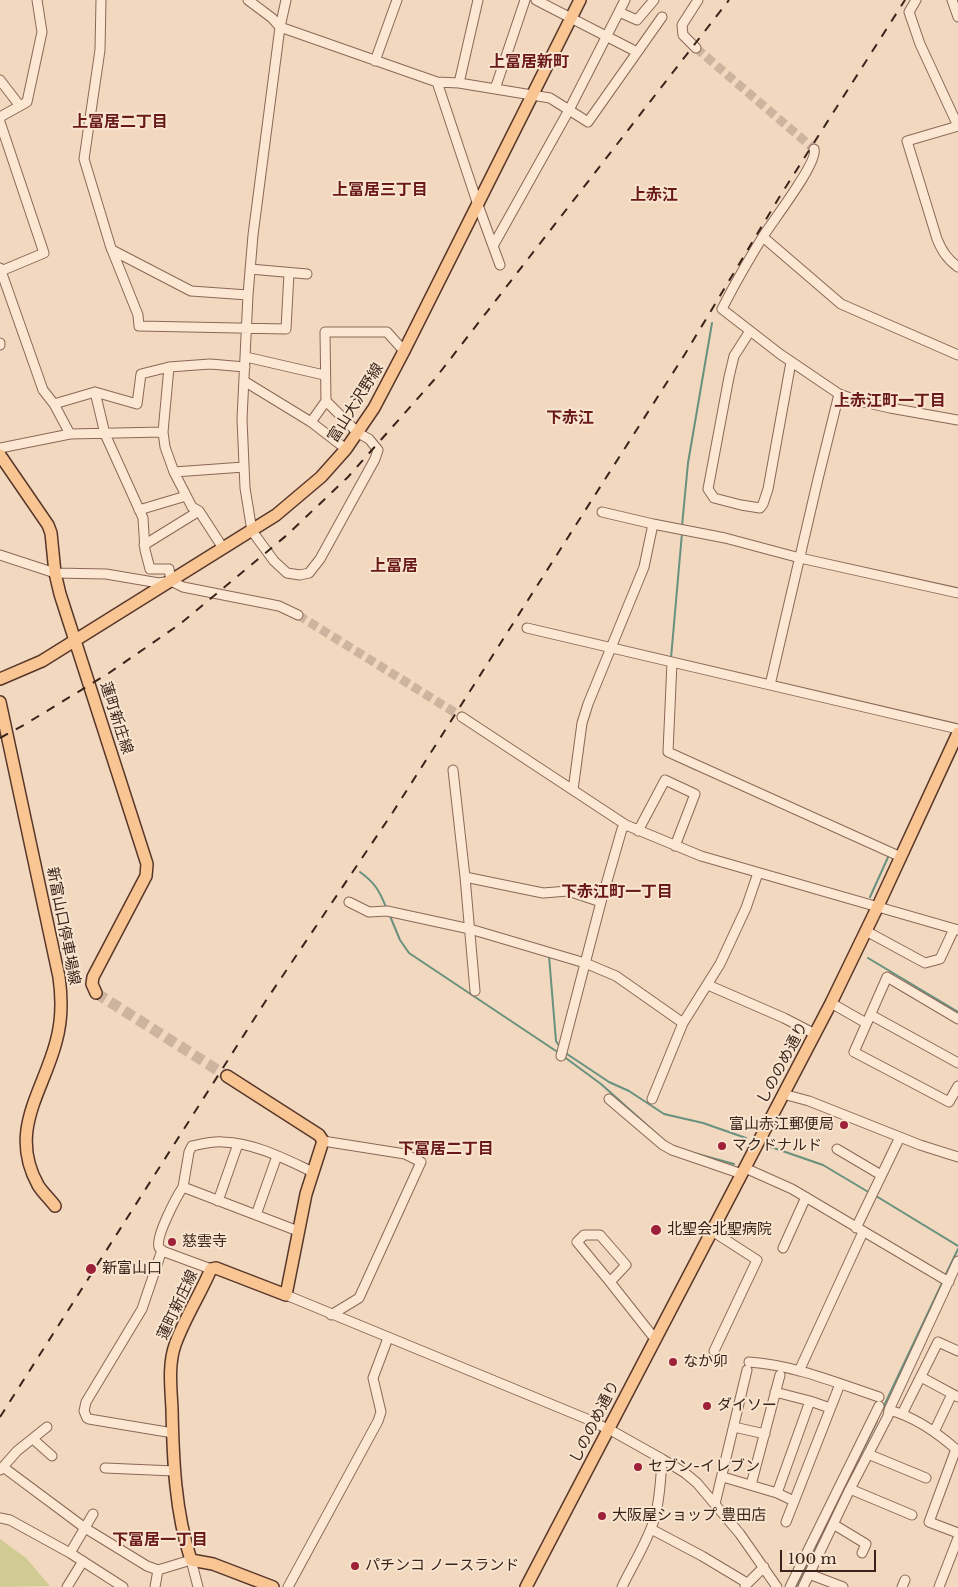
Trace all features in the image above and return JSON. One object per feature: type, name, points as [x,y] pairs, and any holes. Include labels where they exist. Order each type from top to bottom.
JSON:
[{"type":"main road","name":"富山大沢野線","points":[[0,679],[42,660],[252,531],[276,515],[321,477],[346,449],[374,408],[404,351],[580,0]]},
{"type":"main road","name":"蓮町新庄線","points":[[0,455],[48,525],[51,533],[55,573],[147,864],[146,876],[94,977],[92,984],[96,993]]},
{"type":"main road","name":"新富山口停車場線","points":[[0,702],[60,977],[62,997],[56,1042],[32,1103],[26,1139],[28,1156],[38,1186],[55,1206]]},
{"type":"main road","name":"しののめ通り","points":[[526,1587],[831,1003],[901,857],[958,731]]},
{"type":"main road","points":[[227,1076],[319,1135],[323,1141],[298,1231],[286,1296]]},
{"type":"main road","name":"蓮町新庄線","points":[[191,1560],[180,1511],[174,1471],[170,1369],[174,1346],[211,1270],[216,1268],[286,1296]]},
{"type":"main road","points":[[191,1560],[213,1564],[273,1587]]},
{"type":"street","points":[[0,117],[27,102],[42,32],[37,0]]},
{"type":"street","points":[[100,0],[100,50],[84,159],[85,168],[112,250],[138,315],[139,326],[286,329],[289,273]]},
{"type":"street","points":[[248,0],[272,18],[280,27],[437,82],[495,88],[550,98],[588,122],[662,17]]},
{"type":"street","points":[[286,0],[280,27],[250,269],[242,419],[245,488],[252,531],[274,562],[288,573],[300,575],[309,572],[320,559],[375,459],[378,450],[369,439],[358,433],[326,401]]},
{"type":"street","points":[[376,61],[397,0]]},
{"type":"street","points":[[459,83],[478,0]]},
{"type":"street","points":[[495,88],[525,0]]},
{"type":"street","points":[[536,0],[637,52]]},
{"type":"street","points":[[493,246],[569,110],[625,0]]},
{"type":"street","points":[[619,12],[637,20],[654,0]]},
{"type":"street","points":[[696,48],[684,35],[682,25],[698,0]]},
{"type":"street","points":[[916,0],[908,12],[920,44],[958,126],[907,141],[937,239],[944,254],[958,267]]},
{"type":"street","points":[[952,0],[958,16]]},
{"type":"street","points":[[0,80],[20,106]]},
{"type":"street","points":[[437,82],[500,265]]},
{"type":"street","points":[[0,122],[44,253],[0,269],[43,390],[54,404],[70,434]]},
{"type":"street","points":[[814,149],[814,157],[791,197],[763,237],[722,309],[791,362],[839,394],[890,408],[958,420]]},
{"type":"street","points":[[763,237],[841,304],[958,355]]},
{"type":"street","points":[[112,250],[191,291],[248,295]]},
{"type":"street","points":[[250,269],[307,274]]},
{"type":"street","points":[[750,330],[734,356],[729,377],[708,489],[714,498],[741,506],[760,508],[763,504],[770,480],[791,362]]},
{"type":"street","points":[[311,422],[326,401],[324,375],[325,332],[387,332],[404,351]]},
{"type":"street","points":[[246,357],[324,375]]},
{"type":"street","points":[[54,404],[95,392],[137,404],[140,374],[169,367],[210,364],[245,367]]},
{"type":"street","points":[[169,367],[163,432],[165,447],[174,472],[192,507],[199,511],[223,548]]},
{"type":"street","points":[[244,381],[311,422],[346,449]]},
{"type":"street","points":[[95,392],[105,434],[143,518],[144,545],[150,569],[169,569],[171,580]]},
{"type":"street","points":[[770,685],[839,394]]},
{"type":"street","points":[[0,448],[70,434],[163,432]]},
{"type":"street","points":[[174,472],[244,467]]},
{"type":"street","points":[[139,510],[186,496]]},
{"type":"street","points":[[144,545],[199,511]]},
{"type":"street","points":[[602,512],[725,538],[800,558],[958,593]]},
{"type":"street","points":[[573,790],[582,723],[644,567],[653,524]]},
{"type":"street","points":[[0,555],[55,573],[106,574],[159,583],[171,580],[183,587],[279,606],[298,615]]},
{"type":"street","points":[[527,628],[958,731]]},
{"type":"street","points":[[672,662],[668,752],[901,857]]},
{"type":"street","points":[[462,717],[638,831],[701,856],[956,929],[940,959],[925,963],[866,931]]},
{"type":"street","points":[[453,770],[466,877],[475,991]]},
{"type":"street","points":[[638,831],[665,780],[695,794],[676,846]]},
{"type":"street","points":[[561,1056],[601,902],[622,829],[626,825]]},
{"type":"street","points":[[652,1099],[683,1024],[695,1002],[708,985],[734,935],[758,873]]},
{"type":"street","points":[[466,877],[543,893],[568,891],[601,902]]},
{"type":"street","points":[[349,902],[369,912],[387,911],[470,929],[586,963],[616,976],[683,1024]]},
{"type":"street","points":[[958,1020],[887,977],[854,1052],[950,1102],[958,1086]]},
{"type":"street","points":[[708,985],[784,1018],[815,1034]]},
{"type":"street","points":[[831,1003],[958,1063]]},
{"type":"street","points":[[783,1094],[809,1101],[900,1137],[958,1157]]},
{"type":"street","points":[[609,1099],[663,1145],[672,1150],[744,1171],[792,1188],[859,1230],[946,1280]]},
{"type":"street","points":[[799,1371],[881,1176],[900,1137]]},
{"type":"street","points":[[323,1141],[405,1154],[421,1162],[359,1298],[331,1314]]},
{"type":"street","points":[[211,1270],[162,1250],[158,1245],[160,1235],[183,1187],[188,1152],[192,1146],[223,1142],[238,1144],[277,1156],[313,1172]]},
{"type":"street","points":[[218,1201],[238,1144]]},
{"type":"street","points":[[837,1149],[881,1176]]},
{"type":"street","points":[[256,1215],[277,1156]]},
{"type":"street","points":[[183,1187],[298,1231]]},
{"type":"street","points":[[783,1248],[806,1197]]},
{"type":"street","points":[[712,1231],[757,1260],[714,1351]]},
{"type":"street","points":[[610,1282],[626,1265],[600,1235],[584,1235],[577,1242],[655,1339]]},
{"type":"street","points":[[162,1250],[142,1309],[86,1402],[84,1411],[88,1419],[172,1434]]},
{"type":"street","points":[[802,1587],[888,1416],[946,1280],[958,1261]]},
{"type":"street","points":[[286,1296],[608,1429],[662,1459],[697,1483],[764,1567],[777,1587]]},
{"type":"street","points":[[288,1587],[382,1412],[373,1378],[388,1338]]},
{"type":"street","points":[[902,1414],[938,1342],[958,1351]]},
{"type":"street","points":[[715,1504],[723,1477],[748,1366],[770,1364],[799,1371],[840,1384],[879,1401],[790,1587]]},
{"type":"street","points":[[751,1485],[780,1375]]},
{"type":"street","points":[[921,1377],[955,1395],[934,1432]]},
{"type":"street","points":[[786,1522],[840,1384]]},
{"type":"street","points":[[775,1392],[830,1408]]},
{"type":"street","points":[[777,1493],[810,1401]]},
{"type":"street","points":[[889,1410],[902,1414],[934,1432],[957,1450],[929,1522],[958,1533]]},
{"type":"street","points":[[734,1427],[765,1434]]},
{"type":"street","points":[[47,1428],[17,1451],[2,1469],[85,1528],[147,1566],[158,1570],[191,1560],[198,1587]]},
{"type":"street","points":[[33,1439],[52,1456]]},
{"type":"street","points":[[868,1454],[926,1478]]},
{"type":"street","points":[[622,1587],[651,1529],[659,1498],[662,1459]]},
{"type":"street","points":[[105,1468],[174,1471]]},
{"type":"street","points":[[723,1477],[777,1493],[794,1501]]},
{"type":"street","points":[[850,1489],[912,1515]]},
{"type":"street","points":[[70,1553],[93,1514]]},
{"type":"street","points":[[0,1518],[10,1520],[70,1553],[123,1587]]},
{"type":"street","points":[[833,1524],[866,1544],[862,1553]]},
{"type":"street","points":[[651,1529],[702,1556],[746,1585],[764,1567]]},
{"type":"street","points":[[941,1586],[958,1538]]},
{"type":"street","points":[[69,1586],[83,1561]]},
{"type":"street","points":[[155,1587],[158,1570]]},
{"type":"street","points":[[809,1574],[843,1587]]},
{"type":"shaded area","points":[[0,1539],[26,1558],[50,1586],[0,1587]]},
{"type":"waterway","points":[[682,526],[688,463],[712,323]]},
{"type":"waterway","points":[[671,658],[682,533]]},
{"type":"waterway","points":[[664,750],[665,733]]},
{"type":"waterway","points":[[670,757],[697,770]]},
{"type":"waterway","points":[[870,897],[889,855]]},
{"type":"waterway","points":[[360,872],[376,887],[386,907]]},
{"type":"waterway","points":[[390,916],[400,940],[409,953],[559,1053]]},
{"type":"waterway","points":[[549,956],[556,1041],[561,1049]]},
{"type":"waterway","points":[[868,958],[958,1012]]},
{"type":"waterway","points":[[564,1052],[609,1082],[629,1091],[664,1114],[703,1123],[746,1138]]},
{"type":"waterway","points":[[563,1056],[601,1084],[667,1143]]},
{"type":"waterway","points":[[768,1146],[823,1165],[870,1193]]},
{"type":"waterway","points":[[694,1153],[734,1164]]},
{"type":"waterway","points":[[876,1196],[958,1246]]},
{"type":"waterway","points":[[945,1276],[958,1249]]},
{"type":"waterway","points":[[882,1410],[943,1281]]},
{"type":"waterway","points":[[796,1587],[877,1421]]},
{"type":"tunnel","points":[[696,48],[814,149]]},
{"type":"tunnel","points":[[298,615],[462,717]]},
{"type":"tunnel","points":[[96,993],[227,1076]]},
{"type":"railway","points":[[0,738],[109,673],[180,624],[287,535],[348,477],[434,380],[729,0]]},
{"type":"railway","points":[[0,1417],[265,1002],[393,812],[685,354],[780,196],[905,0]]},
{"type":"place","name":"富山赤江郵便局","points":[[844,1125]]},
{"type":"place","name":"マクドナルド","points":[[722,1146]]},
{"type":"place","name":"北聖会北聖病院","points":[[656,1230]]},
{"type":"place","name":"慈雲寺","points":[[172,1242]]},
{"type":"place","name":"新富山口","points":[[91,1269]]},
{"type":"place","name":"なか卯","points":[[673,1362]]},
{"type":"place","name":"ダイソー","points":[[707,1406]]},
{"type":"place","name":"セブン-イレブン","points":[[638,1467]]},
{"type":"place","name":"大阪屋ショップ 豊田店","points":[[602,1516]]},
{"type":"place","name":"パチンコ ノースランド","points":[[355,1566]]},
{"type":"district","name":"上冨居新町","points":[[529,62]]},
{"type":"district","name":"上冨居二丁目","points":[[120,122]]},
{"type":"district","name":"上冨居三丁目","points":[[380,190]]},
{"type":"district","name":"上赤江","points":[[654,195]]},
{"type":"district","name":"上赤江町一丁目","points":[[890,401]]},
{"type":"district","name":"下赤江","points":[[570,418]]},
{"type":"district","name":"上冨居","points":[[394,566]]},
{"type":"district","name":"下赤江町一丁目","points":[[617,892]]},
{"type":"district","name":"下冨居二丁目","points":[[446,1149]]},
{"type":"district","name":"下冨居一丁目","points":[[160,1540]]}]
